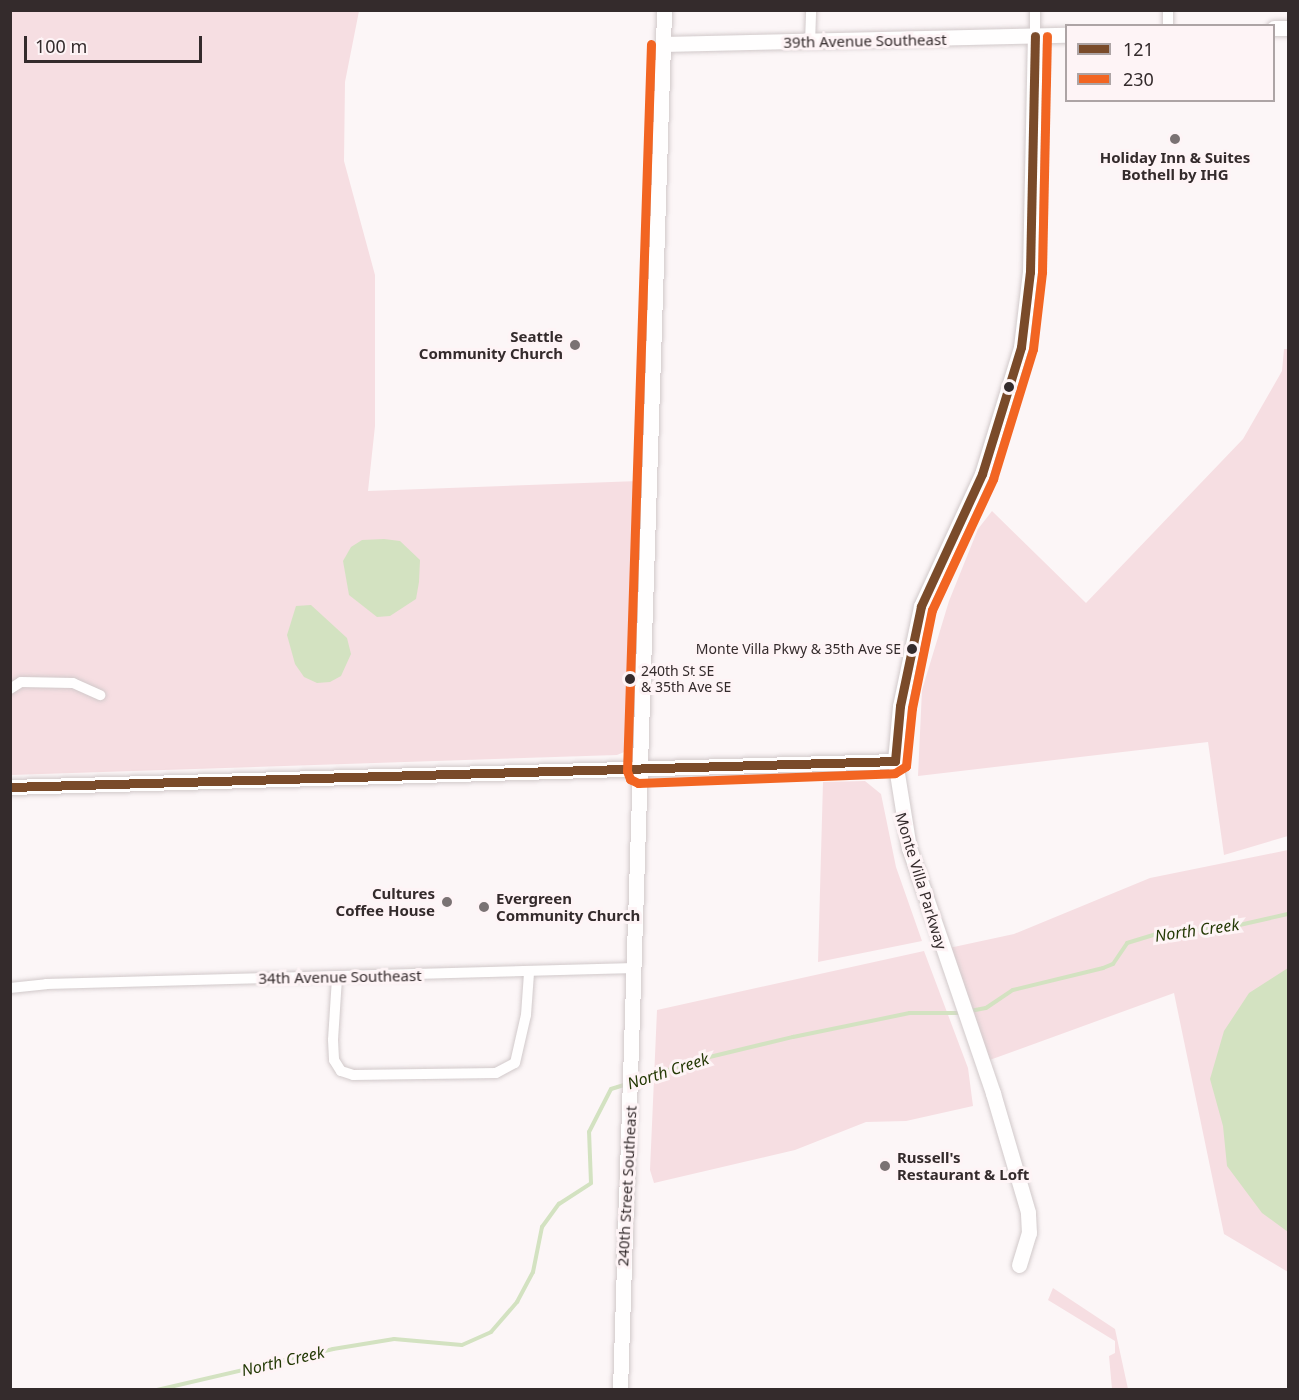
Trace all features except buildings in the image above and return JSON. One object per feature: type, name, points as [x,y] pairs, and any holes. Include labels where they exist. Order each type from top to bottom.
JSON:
[{"type":"street","name":"240th Street Southeast","points":[[620,1389],[632,1098],[630,1056],[635,968],[639,771],[664,10]]},
{"type":"street","points":[[810,42],[811,10]]},
{"type":"street","points":[[1035,10],[1035,36]]},
{"type":"street","name":"39th Avenue Southeast","points":[[663,44],[1065,35]]},
{"type":"street","name":"Monte Villa Parkway","points":[[1020,1265],[1029,1233],[1028,1212],[993,1093],[974,1046],[909,848],[895,761],[900,706],[921,606],[982,474],[1021,347],[1030,272],[1035,36]]},
{"type":"street","points":[[10,689],[21,682],[73,683],[100,694]]},
{"type":"street","points":[[10,787],[639,771],[895,761]]},
{"type":"street","name":"34th Avenue Southeast","points":[[10,988],[46,984],[529,973],[635,968]]},
{"type":"street","points":[[337,978],[333,1040],[334,1060],[340,1071],[353,1075],[496,1073],[515,1063],[526,1015],[529,973]]},
{"type":"shaded area","points":[[10,11],[359,11],[345,82],[344,161],[375,275],[375,426],[368,491],[639,481],[629,750],[617,755],[11,775]]},
{"type":"shaded area","points":[[1284,349],[1288,349],[1288,836],[1224,855],[1208,742],[918,776],[922,690],[949,601],[978,529],[992,511],[1086,603],[1243,439],[1282,371]]},
{"type":"shaded area","points":[[362,540],[400,541],[420,560],[419,582],[416,599],[390,616],[377,617],[349,595],[343,561],[351,547]]},
{"type":"shaded area","points":[[311,605],[347,638],[351,654],[341,676],[330,682],[317,683],[304,677],[295,664],[287,635],[296,606]]},
{"type":"shaded area","points":[[865,781],[881,794],[896,867],[922,941],[818,962],[823,782]]},
{"type":"shaded area","points":[[1288,850],[1288,1272],[1224,1234],[1174,993],[987,1061],[949,948],[1014,934],[1150,878]]},
{"type":"shaded area","points":[[924,951],[968,1068],[973,1106],[906,1121],[866,1122],[795,1150],[654,1183],[650,1170],[657,1010]]},
{"type":"shaded area","points":[[1288,968],[1288,1232],[1262,1213],[1227,1166],[1223,1126],[1210,1079],[1224,1031],[1249,993]]},
{"type":"shaded area","points":[[1053,1288],[1115,1329],[1128,1389],[1112,1389],[1109,1356],[1115,1353],[1115,1341],[1048,1300]]},
{"type":"waterway","name":"North Creek","points":[[970,1011],[986,1008],[1013,990],[1113,964],[1127,943],[1156,934],[1235,926],[1288,914]]},
{"type":"waterway","name":"North Creek","points":[[634,1082],[697,1060],[793,1037],[910,1013],[962,1013]]},
{"type":"waterway","name":"North Creek","points":[[157,1390],[333,1349],[394,1339],[462,1345],[491,1332],[517,1302],[533,1272],[542,1227],[559,1204],[591,1183],[589,1132],[611,1089],[627,1084]]},
{"type":"transit line","name":"121","points":[[895,761],[900,706],[921,606],[982,474],[1021,347],[1030,272],[1035,36]]},
{"type":"transit line","name":"230","points":[[651,44],[627,771],[630,779],[638,783],[895,773],[906,766],[912,708],[932,610],[993,479],[1033,349],[1042,272],[1047,36]]},
{"type":"transit line","name":"121","points":[[10,787],[895,761]]},
{"type":"place","name":"Holiday Inn & Suites Bothell by IHG","points":[[1175,139]]},
{"type":"place","name":"Seattle Community Church","points":[[575,345]]},
{"type":"place","name":"Monte Villa Pkwy & 35th Ave SE","points":[[912,649]]},
{"type":"place","name":"240th St SE & 35th Ave SE","points":[[630,679]]},
{"type":"place","name":"Cultures Coffee House","points":[[447,902]]},
{"type":"place","name":"Evergreen Community Church","points":[[484,907]]},
{"type":"place","name":"Russell's Restaurant & Loft","points":[[885,1166]]}]
